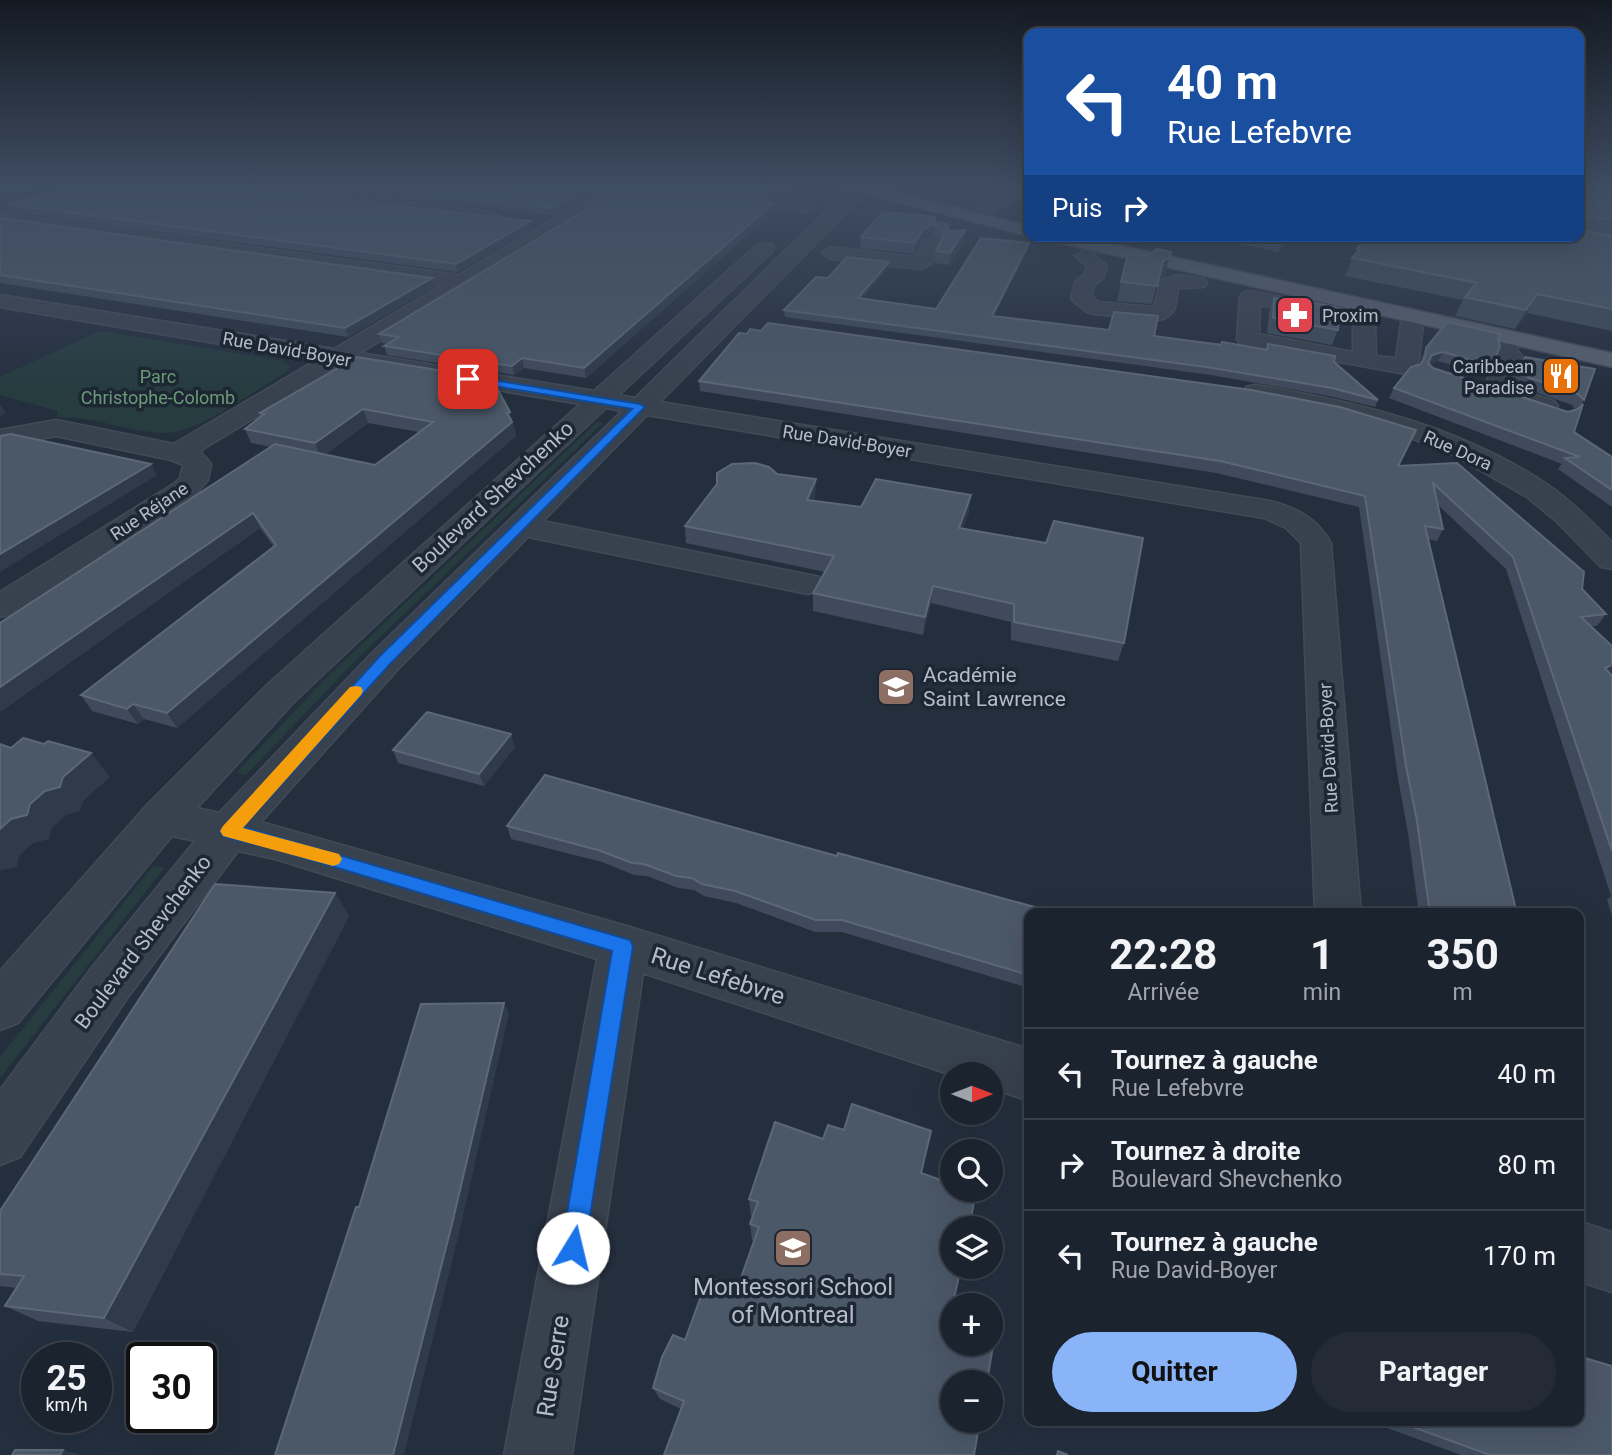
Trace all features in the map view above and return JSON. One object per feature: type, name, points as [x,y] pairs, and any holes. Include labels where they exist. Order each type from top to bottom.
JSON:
[{"type":"main road","points":[[1149,256],[1259,290]]},
{"type":"main road","points":[[1171,256],[1612,345]]},
{"type":"main road","points":[[1369,314],[1413,316],[1510,347]]},
{"type":"main road","points":[[1574,352],[1612,360]]},
{"type":"street","points":[[274,256],[463,282]]},
{"type":"street","name":"Rue Réjane","points":[[178,453],[505,256]]},
{"type":"street","name":"Boulevard Shevchenko","points":[[0,1007],[162,817],[281,693],[757,256]]},
{"type":"street","name":"Boulevard Shevchenko","points":[[0,1137],[123,965],[229,831],[348,699],[640,407],[741,321],[799,256]]},
{"type":"street","points":[[857,256],[920,263],[928,256]]},
{"type":"street","points":[[887,273],[914,280],[931,278],[939,256]]},
{"type":"street","points":[[1101,256],[1093,279],[1085,282],[1081,299],[1094,308],[1156,315],[1164,311],[1168,284],[1197,283]]},
{"type":"street","points":[[1365,361],[1369,314],[1259,290],[1248,340],[1365,361],[1406,367],[1413,316]]},
{"type":"street","name":"Rue David-Boyer","points":[[0,301],[1270,510],[1292,517],[1310,532],[1316,543],[1338,908]]},
{"type":"street","points":[[693,314],[741,321]]},
{"type":"street","points":[[1562,412],[1483,386],[1510,347],[1574,368],[1574,352]]},
{"type":"street","name":"Rue Dora","points":[[1232,388],[1329,405],[1438,439],[1491,463],[1539,492],[1612,560]]},
{"type":"street","points":[[0,438],[56,428],[178,453]]},
{"type":"street","name":"Rue Réjane","points":[[0,607],[185,489],[198,471],[197,464],[190,457],[178,453]]},
{"type":"street","points":[[520,526],[808,584]]},
{"type":"street","name":"Rue Lefebvre","points":[[162,817],[275,842],[623,946],[1024,1073]]},
{"type":"street","name":"Rue Serre","points":[[538,1455],[623,946]]},
{"type":"street","points":[[1584,1253],[1612,1262]]},
{"type":"green space","points":[[1233,270],[1612,351],[1612,353]]},
{"type":"green space","name":"Parc Christophe-Colomb","points":[[100,331],[283,361],[290,367],[243,400],[209,419],[165,433],[57,417],[58,411],[0,395],[0,377]]},
{"type":"green space","points":[[597,422],[603,423],[357,659],[246,775],[236,773],[325,679]]},
{"type":"green space","points":[[153,866],[164,868],[0,1078],[0,1057]]},
{"type":"building","points":[[0,256],[273,256],[432,278],[345,328],[0,275]]},
{"type":"building","points":[[395,256],[470,256],[456,264]]},
{"type":"building","points":[[509,256],[713,256],[584,368],[522,358],[512,366],[384,346],[399,337],[379,334]]},
{"type":"building","points":[[970,256],[1022,256],[992,316],[1109,330],[1114,312],[1158,316],[1154,336],[1221,345],[1222,342],[1267,350],[1268,344],[1335,356],[1334,362],[1378,400],[1332,388],[1213,368],[784,310],[816,277],[828,278],[847,257],[889,262],[858,298],[936,309]]},
{"type":"building","points":[[1128,256],[1170,256],[1163,261],[1157,286],[1121,282]]},
{"type":"building","points":[[1612,256],[1612,309],[1537,294],[1526,310],[1465,297],[1477,283],[1352,258]]},
{"type":"building","points":[[1274,298],[1295,299],[1339,308],[1338,330],[1273,318]]},
{"type":"building","points":[[1447,322],[1500,334],[1500,346],[1492,366],[1443,352],[1432,355],[1428,363],[1433,368],[1568,412],[1583,404],[1574,432],[1612,457],[1612,490],[1565,458],[1580,457],[1394,388],[1411,367],[1421,364],[1426,348]]},
{"type":"building","points":[[768,323],[1251,390],[1340,407],[1416,430],[1398,466],[1457,463],[1584,572],[1582,589],[1606,614],[1581,617],[1612,646],[1612,665],[1605,668],[1612,676],[1612,851],[1513,557],[1433,483],[1443,529],[1425,526],[1516,908],[1429,908],[1365,496],[1220,461],[699,381],[739,333],[747,334],[750,329],[761,331]]},
{"type":"building","points":[[357,357],[492,379],[510,412],[507,413],[512,422],[167,713],[133,704],[127,709],[81,695],[276,545],[253,513],[0,687],[0,623],[275,444],[375,465],[433,422],[363,409],[315,443],[245,429],[264,414],[260,413]]},
{"type":"building","points":[[1525,357],[1595,369],[1584,400],[1578,394],[1518,374]]},
{"type":"building","points":[[11,434],[151,464],[0,554],[0,436]]},
{"type":"building","points":[[755,463],[769,467],[777,474],[816,479],[807,500],[861,507],[876,479],[971,495],[959,528],[1046,543],[1054,521],[1143,538],[1124,643],[1014,622],[1014,604],[933,586],[925,617],[813,593],[834,556],[685,526],[717,484],[717,473],[732,464]]},
{"type":"building","points":[[427,712],[511,734],[479,774],[393,750]]},
{"type":"building","points":[[23,738],[44,744],[48,741],[91,753],[63,777],[60,787],[45,791],[30,804],[27,815],[11,819],[0,829],[0,744],[11,748]]},
{"type":"building","points":[[545,775],[837,856],[838,853],[1038,908],[1024,908],[1024,974],[842,920],[816,920],[735,891],[702,884],[692,878],[632,863],[598,850],[507,826]]},
{"type":"building","points":[[215,884],[335,893],[104,1318],[5,1306],[24,1276],[0,1274],[0,1211]]},
{"type":"building","points":[[504,1003],[452,1224],[393,1455],[275,1455],[356,1207],[359,1207],[421,1004]]},
{"type":"building","points":[[852,1104],[931,1131],[921,1173],[940,1180],[940,1202],[974,1202],[971,1216],[940,1216],[940,1279],[958,1279],[955,1293],[940,1293],[940,1356],[991,1356],[989,1370],[940,1370],[940,1433],[978,1433],[974,1455],[664,1455],[684,1401],[653,1388],[662,1357],[673,1335],[685,1340],[708,1277],[737,1289],[759,1227],[750,1224],[758,1202],[749,1199],[775,1122],[823,1139],[828,1125],[844,1130]]},
{"type":"building","points":[[1584,1358],[1612,1366],[1612,1455],[1490,1455],[1410,1426],[1584,1426]]},
{"type":"building","points":[[15,1450],[63,1450],[60,1455],[12,1455]]},
{"type":"slow traffic","points":[[333,859],[229,831],[356,691]]},
{"type":"place","name":"Proxim","points":[[1295,315]]},
{"type":"place","name":"Caribbean Paradise","points":[[1561,376]]},
{"type":"place","name":"Académie Saint Lawrence","points":[[896,687]]},
{"type":"place","name":"Montessori School of Montreal","points":[[793,1248]]},
{"type":"route","points":[[468,379],[640,407],[386,660],[229,831],[275,842],[623,946],[573,1248]]}]
